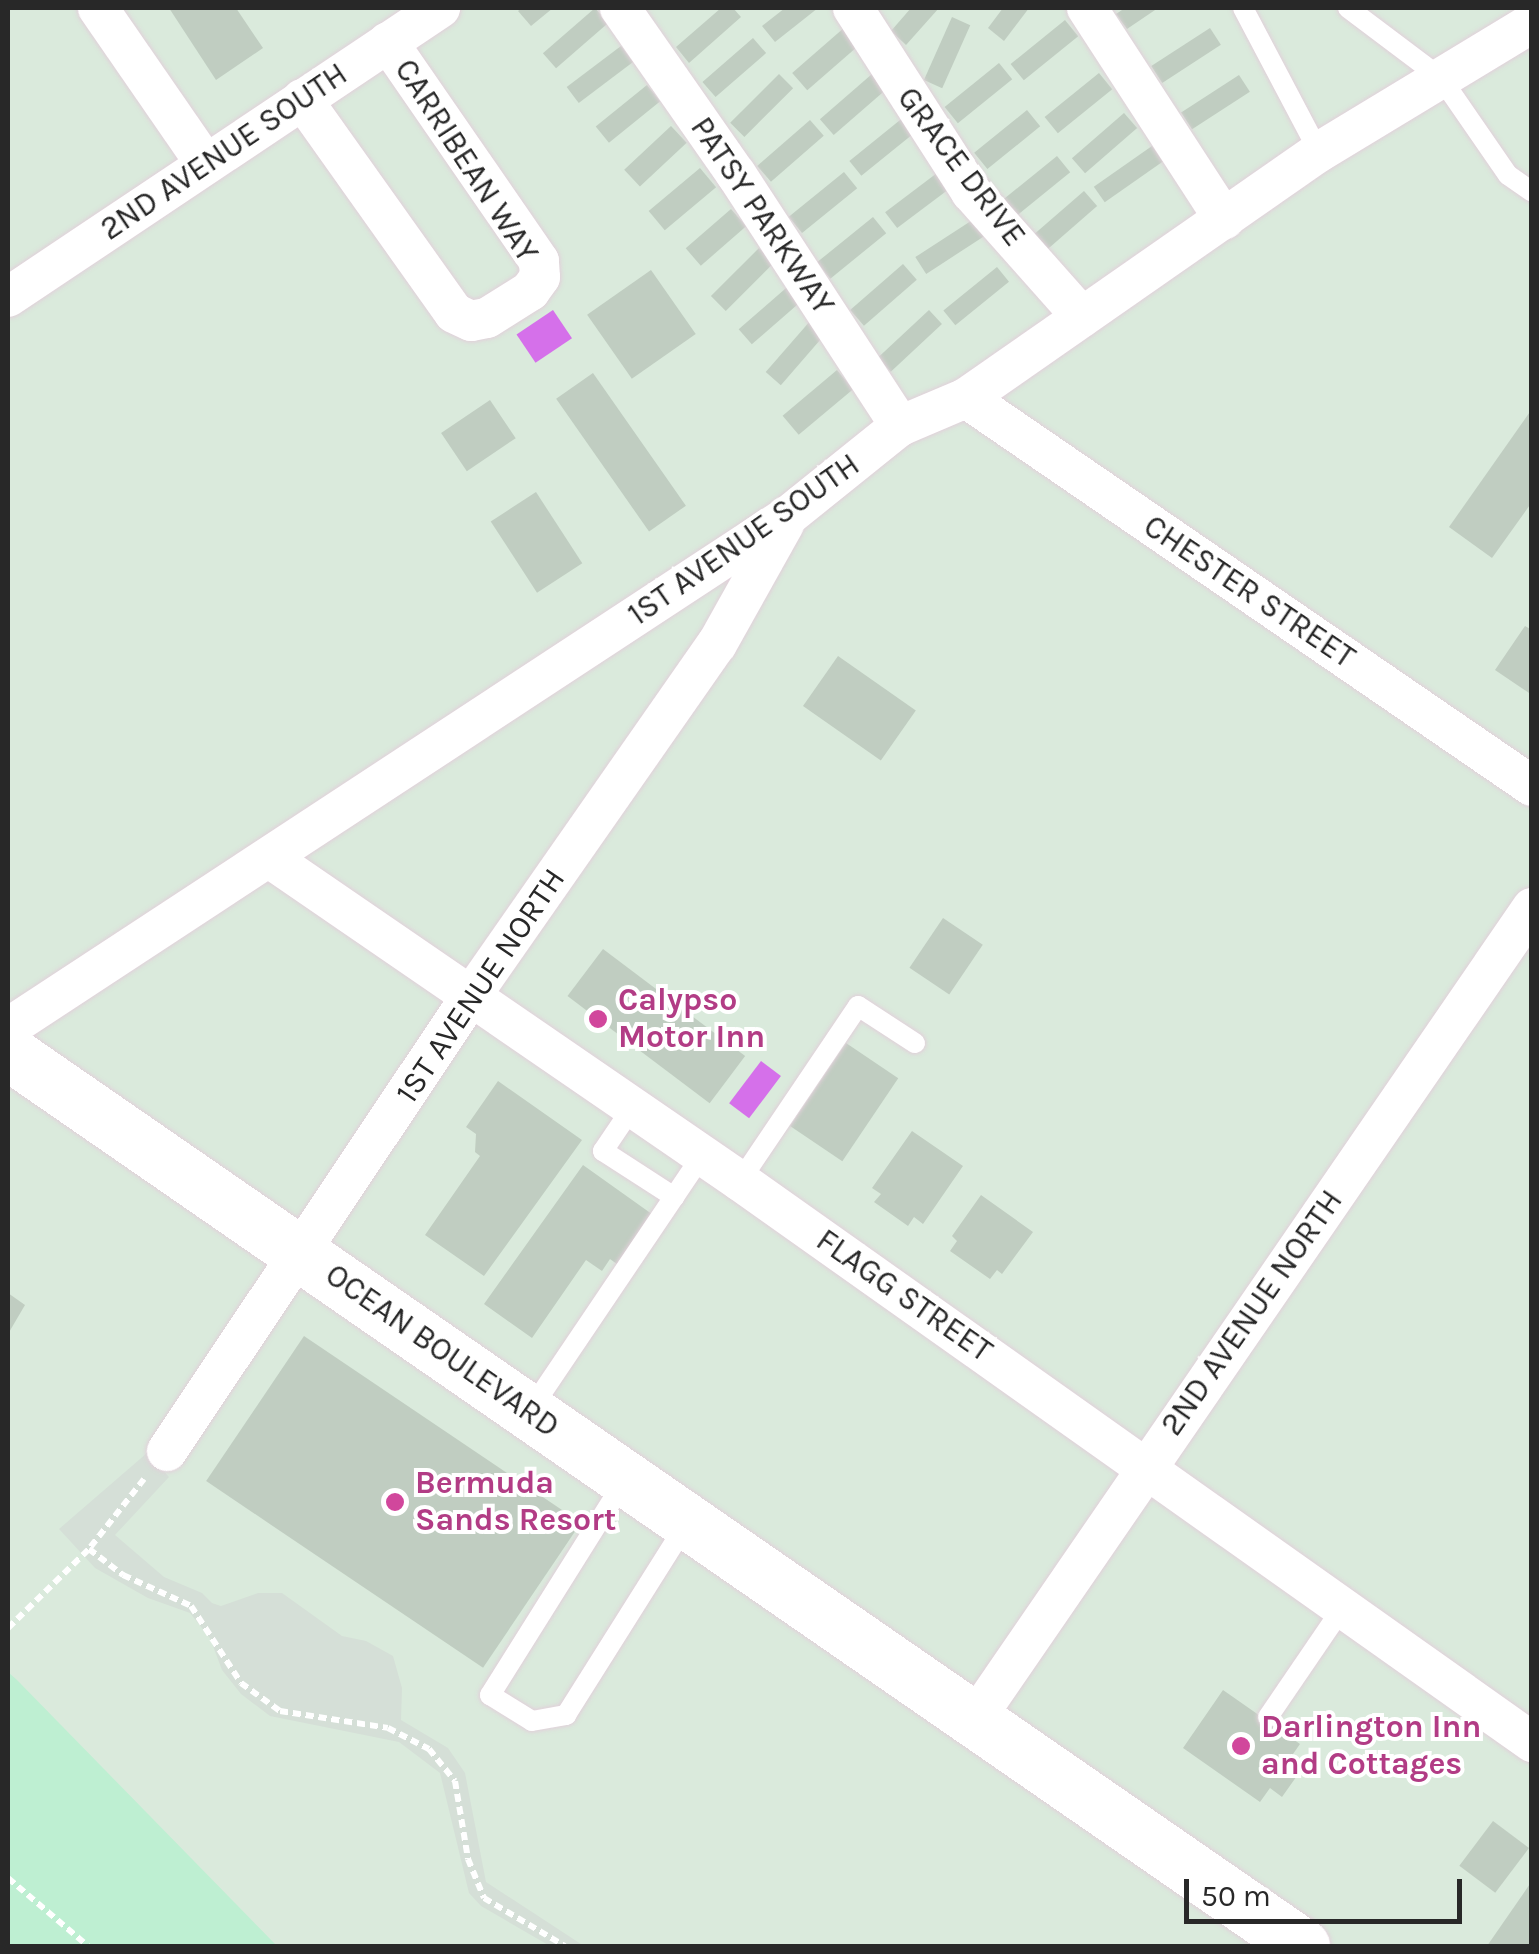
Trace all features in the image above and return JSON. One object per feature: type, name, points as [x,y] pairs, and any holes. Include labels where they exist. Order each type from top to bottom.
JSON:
[{"type":"main road","name":"OCEAN BOULEVARD","points":[[8,1052],[1302,1946]]},
{"type":"street","points":[[98,8],[206,163]]},
{"type":"street","name":"2ND AVENUE SOUTH","points":[[8,297],[440,8]]},
{"type":"street","name":"PATSY PARKWAY","points":[[620,8],[736,174],[900,426]]},
{"type":"street","name":"GRACE DRIVE","points":[[853,8],[970,192],[1082,317]]},
{"type":"street","points":[[1087,8],[1224,219]]},
{"type":"street","name":"1ST AVENUE SOUTH","points":[[8,1028],[271,859],[788,516],[900,426],[966,398],[1320,152],[1532,23]]},
{"type":"street","name":"CARRIBEAN WAY","points":[[302,99],[454,312],[471,320],[487,318],[530,291],[540,277],[538,261],[388,42]]},
{"type":"street","name":"CHESTER STREET","points":[[966,398],[1532,786]]},
{"type":"street","name":"1ST AVENUE NORTH","points":[[167,1452],[471,996],[717,644],[788,516]]},
{"type":"street","name":"FLAGG STREET","points":[[271,859],[740,1181],[1532,1742]]},
{"type":"street","name":"2ND AVENUE NORTH","points":[[975,1720],[1532,908]]},
{"type":"lane","points":[[1242,8],[1320,152]]},
{"type":"lane","points":[[1348,8],[1441,78],[1508,175],[1532,192]]},
{"type":"lane","points":[[740,1181],[858,1006],[914,1043]]},
{"type":"lane","points":[[632,1108],[603,1151],[674,1197]]},
{"type":"lane","points":[[530,1412],[701,1157]]},
{"type":"lane","points":[[626,1479],[490,1696],[532,1721],[566,1715],[688,1521]]},
{"type":"lane","points":[[1268,1717],[1343,1607]]},
{"type":"path","points":[[8,1628],[88,1549],[167,1452]]},
{"type":"path","points":[[88,1549],[122,1575],[191,1606],[241,1683],[280,1711],[388,1728],[429,1749],[454,1781],[468,1859],[484,1898],[565,1946]]},
{"type":"path","points":[[8,1878],[88,1946]]},
{"type":"sand","points":[[8,1672],[17,1680],[277,1946],[8,1946]]},
{"type":"shaded area","points":[[553,310],[572,338],[536,363],[517,335]]},
{"type":"shaded area","points":[[761,1061],[781,1076],[749,1118],[729,1103]]},
{"type":"shaded area","points":[[147,1453],[169,1477],[115,1535],[164,1577],[202,1593],[212,1603],[221,1606],[258,1593],[282,1593],[342,1636],[366,1641],[393,1656],[402,1688],[401,1720],[448,1748],[465,1773],[486,1882],[584,1946],[550,1946],[481,1906],[469,1893],[440,1773],[399,1742],[270,1716],[241,1694],[222,1670],[210,1638],[190,1613],[148,1598],[95,1568],[59,1529]]},
{"type":"building","points":[[169,8],[236,8],[263,48],[216,80]]},
{"type":"building","points":[[553,8],[531,26],[518,11]]},
{"type":"building","points":[[595,8],[608,23],[556,68],[543,53]]},
{"type":"building","points":[[721,8],[733,8],[741,17],[689,63],[676,47]]},
{"type":"building","points":[[785,8],[818,8],[775,42],[762,26]]},
{"type":"building","points":[[911,8],[939,8],[906,45],[891,31]]},
{"type":"building","points":[[1003,8],[1029,8],[1004,41],[988,28]]},
{"type":"building","points":[[1125,8],[1158,8],[1127,29],[1116,14]]},
{"type":"building","points":[[952,17],[970,25],[942,88],[924,80]]},
{"type":"building","points":[[1065,20],[1078,36],[1024,80],[1011,64]]},
{"type":"building","points":[[845,27],[860,44],[807,90],[792,73]]},
{"type":"building","points":[[1210,28],[1221,45],[1162,83],[1151,66]]},
{"type":"building","points":[[753,38],[766,53],[716,97],[702,82]]},
{"type":"building","points":[[621,46],[633,62],[579,103],[567,87]]},
{"type":"building","points":[[999,63],[1012,79],[958,123],[945,107]]},
{"type":"building","points":[[1099,73],[1112,89],[1058,133],[1045,117]]},
{"type":"building","points":[[779,74],[793,88],[744,137],[730,123]]},
{"type":"building","points":[[872,74],[886,90],[834,135],[820,119]]},
{"type":"building","points":[[1239,75],[1250,92],[1192,129],[1181,113]]},
{"type":"building","points":[[647,85],[660,101],[609,143],[596,127]]},
{"type":"building","points":[[1027,110],[1040,126],[987,169],[974,153]]},
{"type":"building","points":[[910,112],[922,127],[861,176],[849,161]]},
{"type":"building","points":[[1124,113],[1137,128],[1085,173],[1072,158]]},
{"type":"building","points":[[810,120],[824,136],[771,182],[757,166]]},
{"type":"building","points":[[671,126],[687,143],[640,186],[624,170]]},
{"type":"building","points":[[1152,146],[1163,162],[1105,202],[1094,187]]},
{"type":"building","points":[[1057,156],[1070,172],[1016,216],[1003,200]]},
{"type":"building","points":[[700,168],[716,187],[665,230],[649,211]]},
{"type":"building","points":[[941,170],[953,186],[897,228],[885,212]]},
{"type":"building","points":[[844,172],[857,188],[802,233],[789,217]]},
{"type":"building","points":[[1084,191],[1097,206],[1046,251],[1033,236]]},
{"type":"building","points":[[731,209],[746,226],[701,266],[686,248]]},
{"type":"building","points":[[873,217],[886,233],[830,279],[817,262]]},
{"type":"building","points":[[974,219],[985,236],[926,274],[915,257]]},
{"type":"building","points":[[759,248],[774,263],[726,311],[711,296]]},
{"type":"building","points":[[903,264],[917,280],[864,326],[850,310]]},
{"type":"building","points":[[997,267],[1009,282],[955,325],[943,310]]},
{"type":"building","points":[[651,270],[696,334],[632,379],[587,315]]},
{"type":"building","points":[[793,282],[806,297],[752,344],[739,329]]},
{"type":"building","points":[[929,310],[942,324],[891,372],[878,358]]},
{"type":"building","points":[[811,320],[826,333],[781,385],[766,372]]},
{"type":"building","points":[[837,370],[853,389],[799,435],[783,416]]},
{"type":"building","points":[[593,373],[686,506],[649,532],[556,399]]},
{"type":"building","points":[[490,400],[516,438],[467,471],[441,433]]},
{"type":"building","points":[[1532,409],[1532,502],[1492,558],[1449,527]]},
{"type":"building","points":[[536,492],[582,563],[537,593],[491,521]]},
{"type":"building","points":[[1525,626],[1532,630],[1532,695],[1495,670]]},
{"type":"building","points":[[838,656],[916,710],[881,760],[803,706]]},
{"type":"building","points":[[943,918],[983,945],[949,995],[909,968]]},
{"type":"building","points":[[603,949],[745,1056],[710,1103],[567,996]]},
{"type":"building","points":[[846,1043],[898,1078],[842,1161],[790,1126]]},
{"type":"building","points":[[498,1081],[582,1140],[484,1276],[425,1235],[480,1156],[475,1152],[476,1134],[466,1127]]},
{"type":"building","points":[[912,1131],[963,1166],[923,1224],[914,1217],[908,1226],[874,1202],[881,1194],[872,1188]]},
{"type":"building","points":[[583,1165],[656,1217],[621,1267],[610,1259],[602,1271],[586,1260],[532,1338],[484,1304]]},
{"type":"building","points":[[981,1195],[1033,1232],[1002,1274],[997,1270],[990,1279],[950,1251],[957,1241],[952,1236]]},
{"type":"building","points":[[8,1293],[25,1305],[8,1334]]},
{"type":"building","name":"Bermuda Sands Resort","points":[[304,1336],[581,1523],[483,1668],[206,1481]]},
{"type":"building","name":"Darlington Inn and Cottages","points":[[1223,1690],[1300,1744],[1286,1764],[1299,1773],[1282,1797],[1270,1788],[1260,1802],[1183,1748]]},
{"type":"building","points":[[1493,1821],[1529,1848],[1495,1893],[1459,1866]]},
{"type":"building","points":[[1532,1881],[1532,1946],[1487,1946]]},
{"type":"place","name":"Calypso Motor Inn","points":[[598,1019]]},
{"type":"place","name":"Bermuda Sands Resort","points":[[395,1502]]},
{"type":"place","name":"Darlington Inn and Cottages","points":[[1241,1746]]}]
